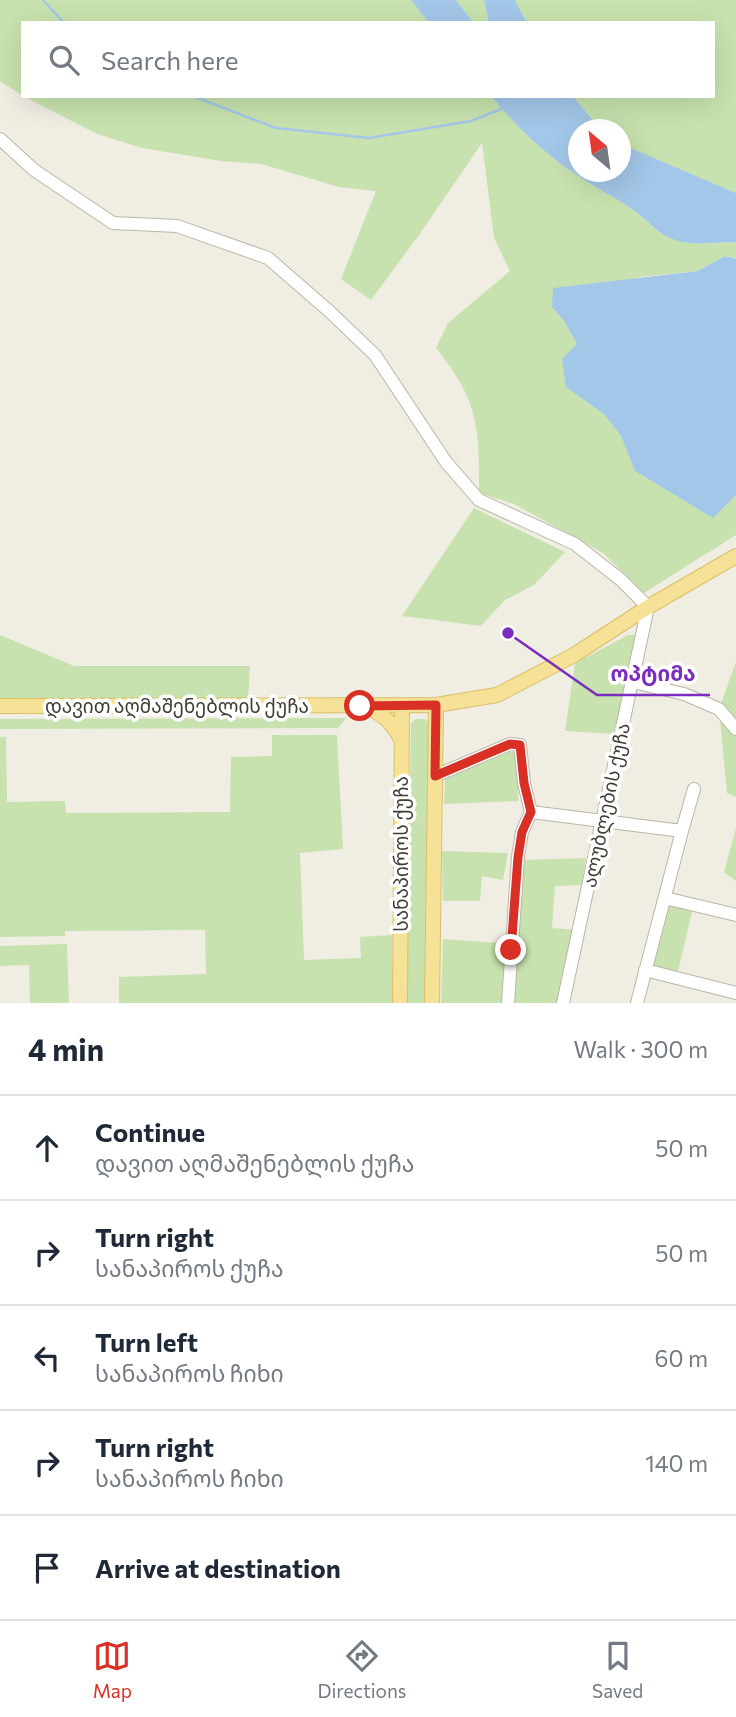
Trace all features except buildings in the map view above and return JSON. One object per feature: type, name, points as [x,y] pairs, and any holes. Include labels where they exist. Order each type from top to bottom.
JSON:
[{"type":"main road","name":"დავით აღმაშენებლის ქუჩა","points":[[0,706],[436,705],[497,695],[574,655],[648,607],[736,556]]},
{"type":"main road","name":"სანაპიროს ქუჩა","points":[[400,1003],[402,705]]},
{"type":"main road","name":"სანაპიროს ქუჩა","points":[[432,1003],[436,705]]},
{"type":"main road","points":[[360,706],[378,712],[393,724],[402,740]]},
{"type":"street","points":[[0,139],[34,170],[113,223],[177,226],[268,258],[329,310],[374,355],[446,462],[479,500],[575,544],[621,580],[648,607]]},
{"type":"street","name":"ალუბლების ქუჩა","points":[[563,1003],[648,607]]},
{"type":"street","points":[[633,682],[684,694],[719,709],[736,729]]},
{"type":"street","points":[[435,776],[510,744],[520,745],[524,783],[531,812],[522,832],[518,857],[508,1003]]},
{"type":"street","points":[[637,1003],[694,789]]},
{"type":"street","points":[[531,812],[682,831]]},
{"type":"street","points":[[665,898],[736,915]]},
{"type":"street","points":[[645,970],[736,993]]},
{"type":"green space","points":[[0,0],[411,0],[427,21],[21,21],[21,95],[0,81]]},
{"type":"green space","points":[[456,0],[484,0],[489,21],[472,21]]},
{"type":"green space","points":[[515,0],[736,0],[736,193],[631,149],[631,119],[592,119],[575,98],[715,98],[715,21],[526,21]]},
{"type":"green space","points":[[27,98],[493,98],[522,131],[568,168],[568,182],[588,182],[627,206],[656,230],[680,241],[736,242],[736,259],[725,256],[698,271],[639,277],[552,307],[564,321],[577,344],[566,387],[604,413],[621,436],[636,471],[713,517],[736,495],[736,535],[644,593],[603,553],[514,504],[479,493],[475,420],[462,385],[436,348],[448,323],[510,271],[494,238],[482,143],[371,300],[341,279],[376,191],[339,187],[261,164],[221,161],[142,148],[97,134]]},
{"type":"green space","points":[[474,508],[565,552],[534,585],[505,600],[481,626],[402,616]]},
{"type":"green space","points":[[0,635],[74,666],[250,666],[248,700],[0,701]]},
{"type":"green space","points":[[628,635],[638,635],[615,734],[565,731],[575,663]]},
{"type":"green space","points":[[736,662],[736,797],[727,793],[719,709]]},
{"type":"green space","points":[[346,718],[338,728],[0,729],[0,719]]},
{"type":"green space","points":[[416,719],[425,719],[429,723],[425,1003],[407,1003],[411,723]]},
{"type":"green space","points":[[272,735],[337,735],[343,849],[300,853],[304,960],[361,958],[360,937],[392,935],[392,1003],[119,1003],[119,977],[206,974],[205,930],[65,931],[65,936],[0,937],[0,737],[6,737],[7,802],[65,801],[66,813],[230,812],[231,757],[272,756]]},
{"type":"green space","points":[[509,752],[517,752],[519,758],[518,801],[444,804],[445,779]]},
{"type":"green space","points":[[736,828],[736,881],[724,872]]},
{"type":"green space","points":[[442,851],[508,853],[503,880],[482,876],[480,901],[443,901]]},
{"type":"green space","points":[[586,858],[582,885],[555,886],[552,928],[577,930],[560,1003],[511,1003],[521,860]]},
{"type":"green space","points":[[667,902],[693,908],[677,975],[649,969]]},
{"type":"green space","points":[[443,939],[511,944],[507,1003],[441,1003]]},
{"type":"green space","points":[[67,944],[69,1003],[30,1003],[29,965],[0,966],[0,946]]},
{"type":"water","points":[[411,0],[456,0],[472,21],[427,21]]},
{"type":"water","points":[[484,0],[515,0],[526,21],[489,21]]},
{"type":"water","points":[[493,98],[575,98],[592,119],[568,119],[568,168],[522,131]]},
{"type":"water","points":[[631,148],[736,193],[736,242],[704,244],[680,241],[656,230],[627,206],[588,182],[631,182]]},
{"type":"water","points":[[725,256],[736,259],[736,495],[713,518],[635,471],[621,436],[604,414],[566,387],[562,359],[577,344],[564,321],[552,307],[553,288],[698,271]]},
{"type":"waterway","points":[[43,0],[62,21]]},
{"type":"waterway","points":[[198,98],[276,128],[369,138],[471,121],[501,109]]},
{"type":"place","name":"ოპტიმა","points":[[508,633]]},
{"type":"route","points":[[360,706],[436,705],[435,776],[510,744],[520,745],[524,783],[531,812],[522,832],[518,857],[511,950]]}]
